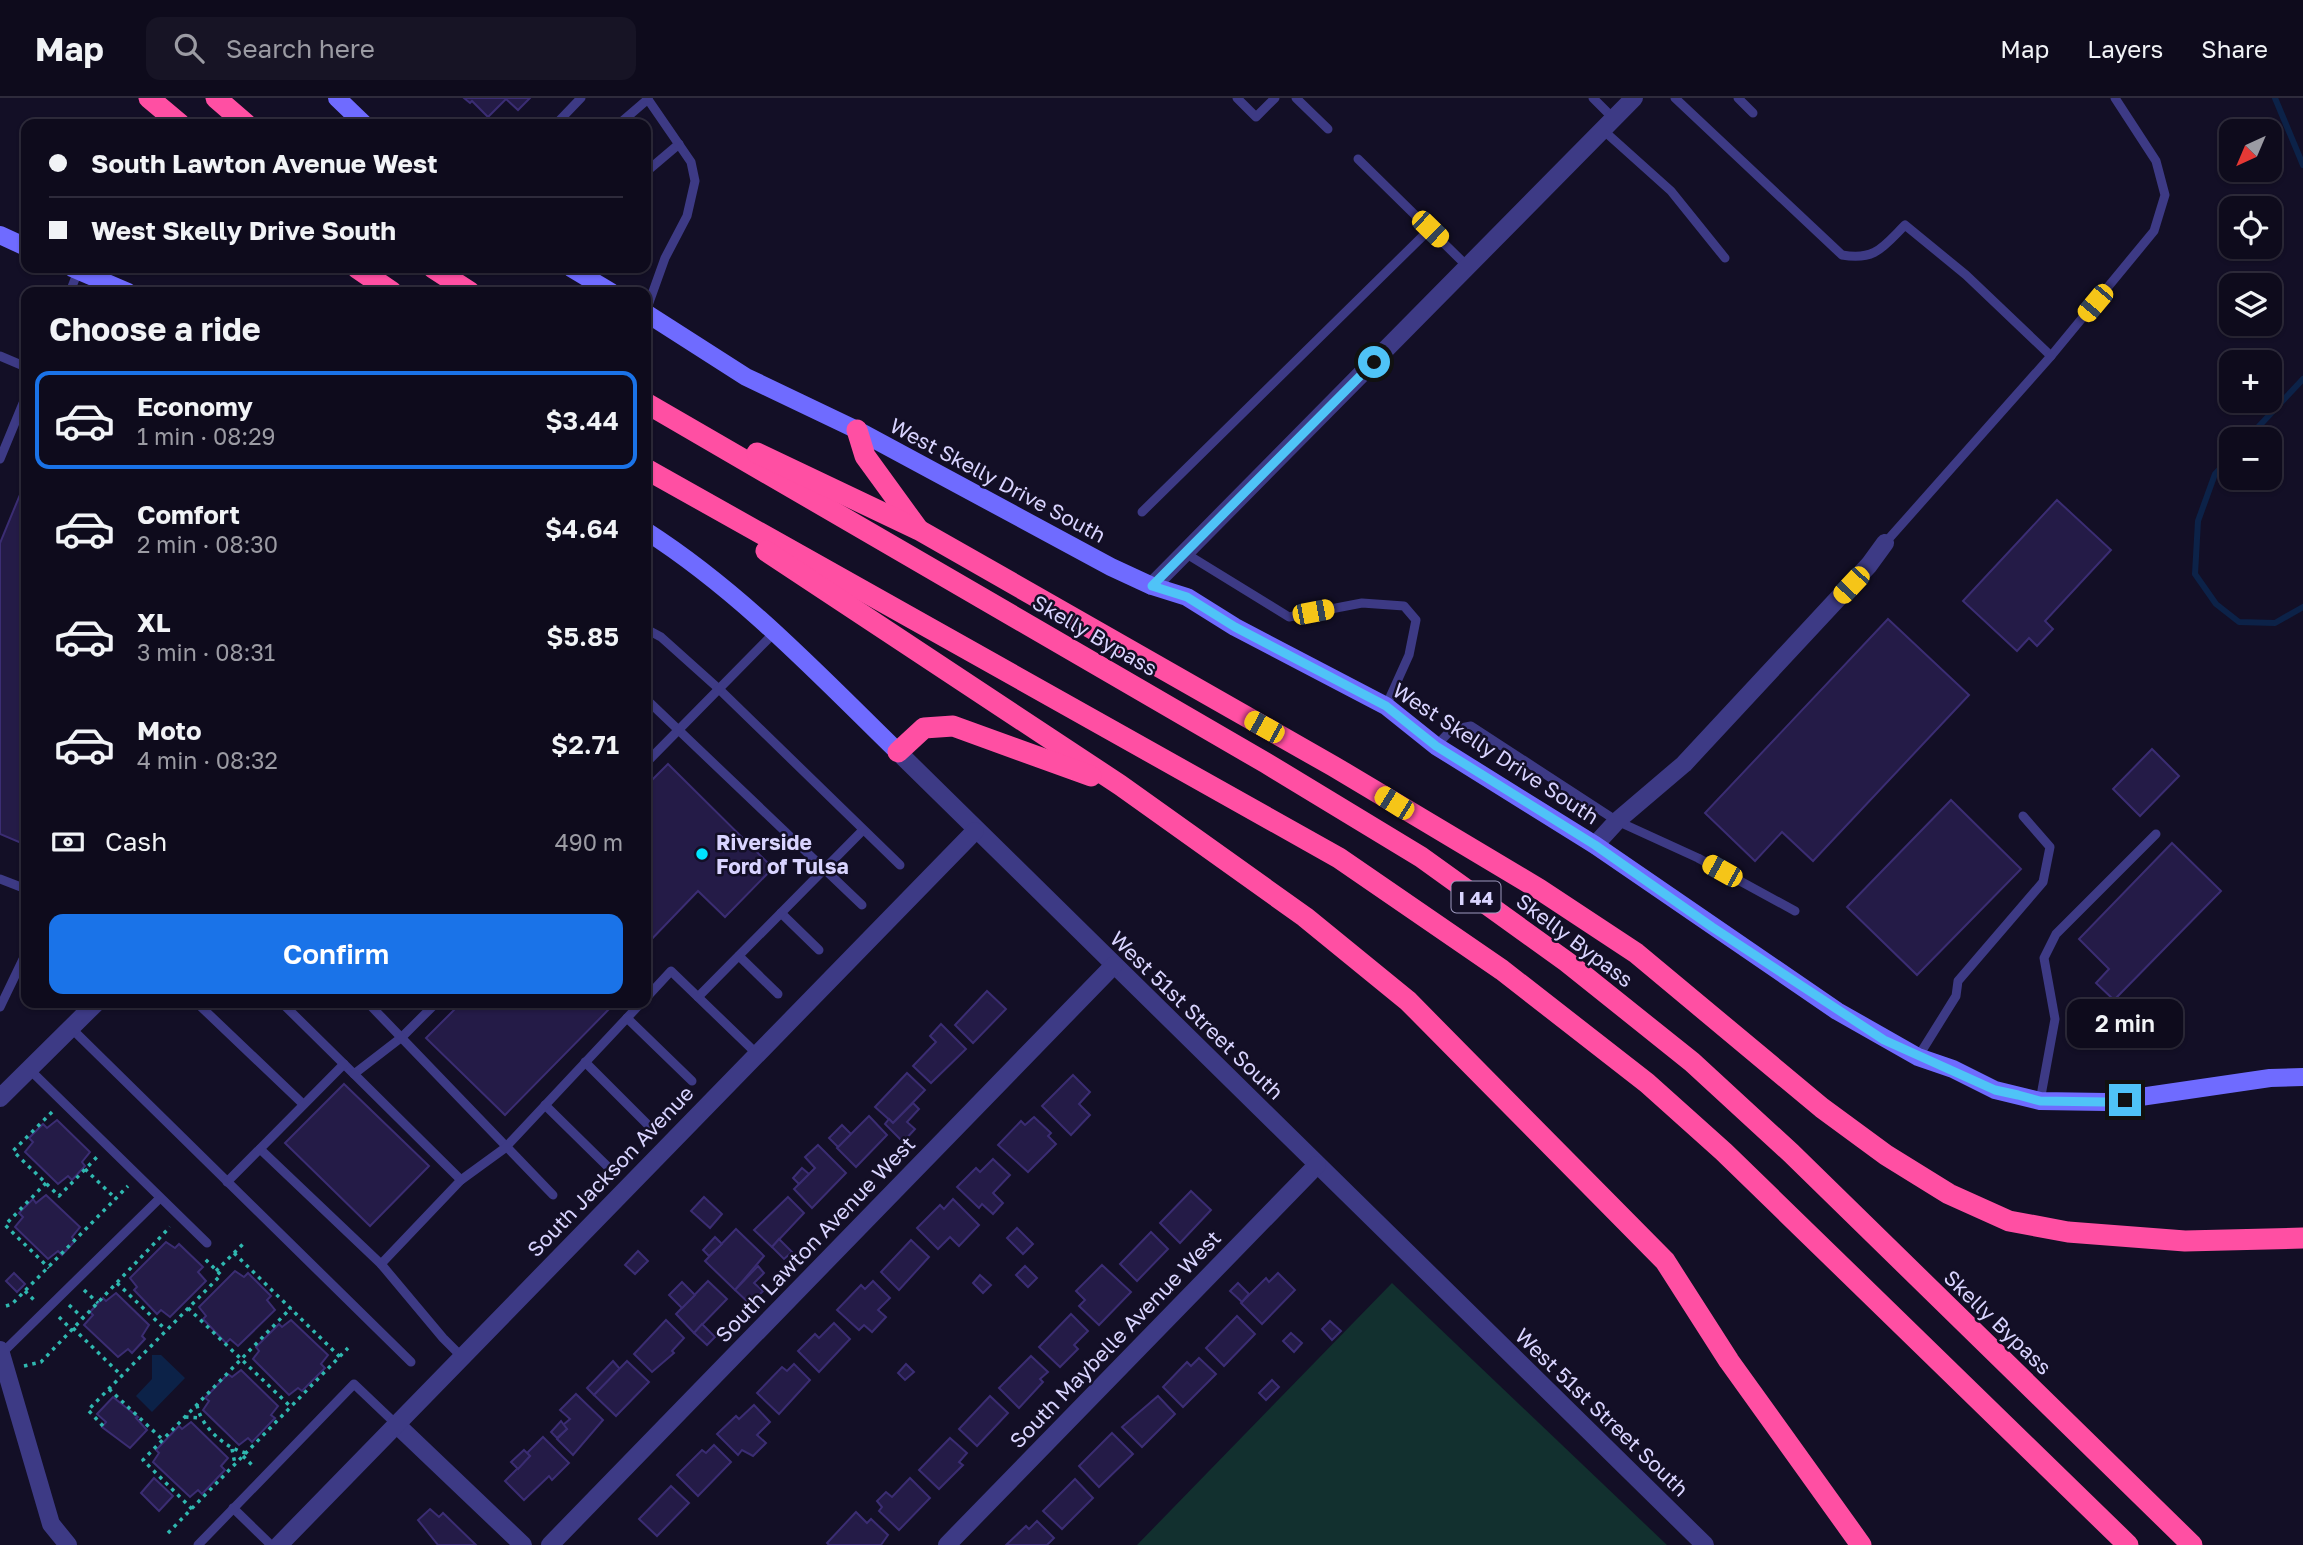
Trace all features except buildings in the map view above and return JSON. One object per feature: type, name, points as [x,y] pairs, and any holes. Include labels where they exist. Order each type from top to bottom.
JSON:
[{"type":"highway","points":[[149,98],[174,119]]},
{"type":"highway","points":[[216,98],[240,119]]},
{"type":"highway","points":[[364,273],[385,287]]},
{"type":"highway","points":[[441,273],[462,287]]},
{"type":"highway","points":[[651,404],[919,530],[1333,766],[1539,889],[1636,953],[1822,1108],[1886,1154],[1949,1194],[2009,1221],[2068,1232],[2185,1241],[2303,1238]]},
{"type":"highway","name":"Skelly Bypass","points":[[651,405],[1421,857],[1567,962],[1692,1062],[1791,1153],[2192,1545]]},
{"type":"highway","points":[[857,430],[866,456],[919,530]]},
{"type":"highway","name":"I 44","points":[[651,471],[1339,858],[1512,978],[1647,1083],[1724,1152],[2128,1545]]},
{"type":"highway","points":[[670,484],[820,589],[1120,785],[1305,917],[1408,1001],[1665,1261],[1729,1361],[1861,1545]]},
{"type":"highway","points":[[898,752],[924,728],[953,726],[1120,785]]},
{"type":"street","points":[[337,98],[359,119]]},
{"type":"street","points":[[1152,586],[1633,98]]},
{"type":"street","points":[[0,235],[21,245]]},
{"type":"street","points":[[84,273],[116,287]]},
{"type":"street","points":[[579,273],[603,287]]},
{"type":"street","name":"West Skelly Drive South","points":[[651,315],[746,377],[857,430],[962,489],[1152,586],[1187,597],[1235,627],[1386,706],[1436,746],[1595,845],[1837,1012],[1918,1056],[1953,1069],[1995,1090],[2040,1101],[2106,1102],[2270,1078],[2303,1077]]},
{"type":"street","name":"West 51st Street South","points":[[651,534],[690,560],[775,632],[1705,1545]]},
{"type":"street","points":[[1595,845],[1617,821],[1684,764],[1869,565],[1885,543]]},
{"type":"street","name":"South Jackson Avenue","points":[[279,1545],[975,831]]},
{"type":"street","name":"South Lawton Avenue West","points":[[550,1545],[1114,965]]},
{"type":"street","points":[[0,1098],[91,1008]]},
{"type":"street","name":"South Maybelle Avenue West","points":[[947,1545],[1317,1165]]},
{"type":"street","points":[[1,1352],[51,1524],[68,1545]]},
{"type":"street","points":[[396,1424],[523,1545]]},
{"type":"lane","points":[[561,119],[581,98]]},
{"type":"lane","points":[[1237,98],[1256,117],[1275,98]]},
{"type":"lane","points":[[1296,98],[1328,130]]},
{"type":"lane","points":[[1593,98],[1608,124],[1671,191],[1726,258]]},
{"type":"lane","points":[[1675,98],[1842,255],[1862,259],[1878,252],[1905,225],[1966,275],[2051,356]]},
{"type":"lane","points":[[1738,98],[1753,113]]},
{"type":"lane","points":[[1885,543],[2051,356],[2154,231],[2165,195],[2156,161],[2115,98]]},
{"type":"lane","points":[[625,119],[647,99],[691,162],[695,181],[693,195],[651,300]]},
{"type":"lane","points":[[651,168],[679,144]]},
{"type":"lane","points":[[1358,159],[1468,267]]},
{"type":"lane","points":[[1142,512],[1430,229]]},
{"type":"lane","points":[[0,356],[21,365]]},
{"type":"lane","points":[[0,459],[21,409]]},
{"type":"lane","points":[[15,424],[21,427]]},
{"type":"lane","points":[[1185,553],[1289,617],[1362,603],[1404,606],[1416,620],[1409,655],[1386,706]]},
{"type":"lane","points":[[651,632],[662,637],[719,689],[900,865]]},
{"type":"lane","points":[[651,758],[775,632]]},
{"type":"lane","points":[[651,704],[862,905]]},
{"type":"lane","points":[[1436,746],[1451,730],[1471,726],[1617,821],[1698,858],[1795,911]]},
{"type":"lane","points":[[1918,1056],[1956,996],[1958,981],[2043,882],[2050,847],[2023,816]]},
{"type":"lane","points":[[698,997],[863,830]]},
{"type":"lane","points":[[2040,1101],[2054,1019],[2044,958],[2056,934],[2156,834]]},
{"type":"lane","points":[[0,879],[21,887]]},
{"type":"lane","points":[[781,913],[819,950]]},
{"type":"lane","points":[[739,956],[778,994]]},
{"type":"lane","points":[[0,1007],[6,1000],[21,965]]},
{"type":"lane","points":[[651,993],[671,971],[757,1054]]},
{"type":"lane","points":[[202,1008],[303,1104]]},
{"type":"lane","points":[[287,1008],[461,1180]]},
{"type":"lane","points":[[373,1008],[505,1148],[554,1195]]},
{"type":"lane","points":[[354,1074],[402,1037],[431,1008]]},
{"type":"lane","points":[[381,1264],[461,1180],[505,1148],[636,1008]]},
{"type":"lane","points":[[627,1018],[692,1081]]},
{"type":"lane","points":[[71,1027],[411,1362]]},
{"type":"lane","points":[[585,1062],[649,1126]]},
{"type":"lane","points":[[227,1182],[344,1064]]},
{"type":"lane","points":[[28,1068],[207,1243]]},
{"type":"lane","points":[[545,1105],[608,1167]]},
{"type":"lane","points":[[260,1149],[381,1264],[461,1356]]},
{"type":"lane","points":[[1,1352],[50,1309],[159,1199]]},
{"type":"lane","points":[[198,1545],[354,1384],[396,1424]]},
{"type":"lane","points":[[233,1508],[271,1545]]},
{"type":"path","points":[[52,1112],[13,1151],[59,1196],[97,1156]]},
{"type":"path","points":[[85,1169],[116,1199]]},
{"type":"path","points":[[46,1183],[5,1225],[49,1268]]},
{"type":"path","points":[[6,1306],[12,1304],[49,1268],[128,1186]]},
{"type":"path","points":[[24,1366],[41,1362],[173,1225],[165,1219]]},
{"type":"path","points":[[216,1270],[244,1243]]},
{"type":"path","points":[[103,1426],[88,1410],[221,1275],[199,1252]]},
{"type":"path","points":[[234,1252],[340,1357]]},
{"type":"path","points":[[76,1283],[97,1303]]},
{"type":"path","points":[[117,1283],[166,1330]]},
{"type":"path","points":[[62,1297],[83,1318]]},
{"type":"path","points":[[188,1308],[291,1407]]},
{"type":"path","points":[[192,1509],[143,1460],[291,1308]]},
{"type":"path","points":[[50,1309],[122,1376]]},
{"type":"path","points":[[168,1533],[348,1349]]},
{"type":"path","points":[[109,1389],[163,1440]]},
{"type":"path","points":[[197,1405],[200,1418],[232,1449],[245,1455],[256,1470]]},
{"type":"path","points":[[185,1417],[200,1418]]},
{"type":"path","points":[[232,1449],[235,1464]]},
{"type":"green space","points":[[1392,1283],[1667,1545],[1137,1545]]},
{"type":"water","points":[[152,1355],[161,1355],[185,1378],[152,1412],[136,1396],[152,1379]]},
{"type":"waterway","points":[[2275,98],[2303,165]]},
{"type":"waterway","points":[[2258,427],[2303,379]]},
{"type":"waterway","points":[[2219,470],[2198,521],[2195,574],[2216,604],[2239,622],[2275,623],[2303,607]]},
{"type":"place","name":"Riverside Ford of Tulsa","points":[[702,854]]},
{"type":"route","points":[[1374,362],[1152,586],[1187,597],[1235,627],[1386,706],[1436,746],[1595,845],[1837,1012],[1884,1040],[1995,1090],[2040,1101],[2125,1100]]}]
